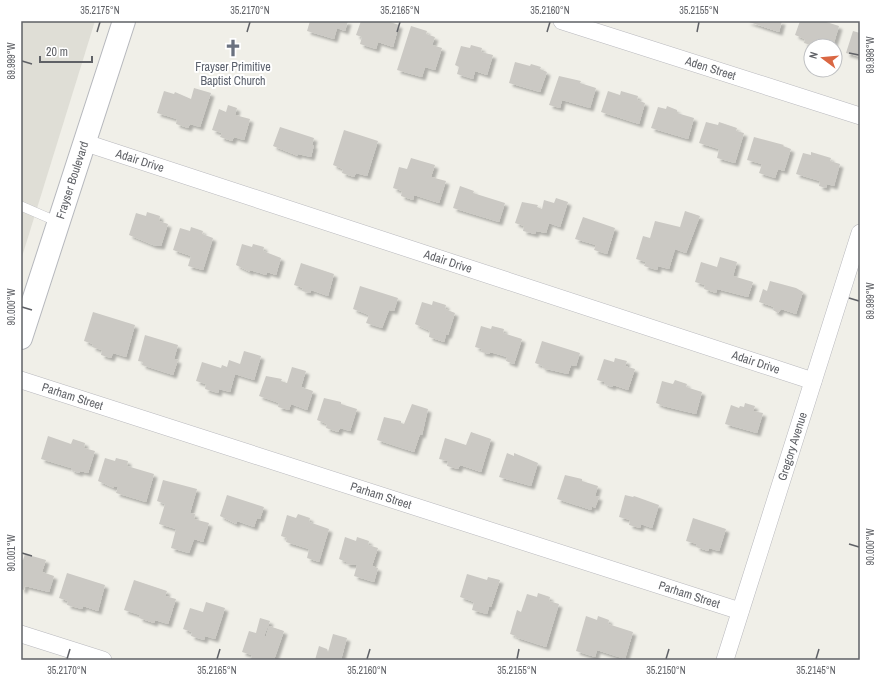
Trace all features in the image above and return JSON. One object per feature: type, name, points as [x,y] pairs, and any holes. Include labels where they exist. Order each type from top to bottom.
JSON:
[{"type":"main road","name":"Frayser Boulevard","points":[[21,338],[83,142],[124,21]]},
{"type":"street","name":"Aden Street","points":[[562,21],[860,116]]},
{"type":"street","name":"Adair Drive","points":[[83,142],[813,381]]},
{"type":"street","name":"Gregory Avenue","points":[[724,660],[860,233]]},
{"type":"street","name":"Parham Street","points":[[21,380],[740,612]]},
{"type":"street","points":[[21,634],[103,660]]},
{"type":"lane","points":[[21,206],[58,222]]},
{"type":"shaded area","points":[[21,21],[95,21],[21,260]]},
{"type":"building","points":[[310,21],[348,21],[345,31],[337,28],[334,39],[307,31]]},
{"type":"building","points":[[361,21],[387,21],[399,25],[393,47],[378,42],[376,49],[360,44],[362,37],[356,35]]},
{"type":"building","points":[[746,21],[782,21],[779,32]]},
{"type":"building","points":[[800,21],[823,21],[839,26],[835,38],[803,38],[795,35]]},
{"type":"building","points":[[411,26],[427,31],[426,34],[435,37],[432,45],[442,48],[435,70],[425,67],[422,77],[397,70]]},
{"type":"building","points":[[853,31],[860,33],[860,57],[846,53]]},
{"type":"building","points":[[471,45],[482,48],[481,52],[493,55],[487,75],[475,71],[473,79],[457,74],[459,67],[455,65],[461,46],[470,48]]},
{"type":"building","points":[[515,62],[541,67],[540,69],[547,72],[540,92],[509,83]]},
{"type":"building","points":[[559,76],[581,81],[580,83],[596,88],[590,108],[562,100],[560,108],[549,105]]},
{"type":"building","points":[[194,88],[211,93],[200,127],[190,124],[188,128],[176,124],[177,119],[157,113],[164,91],[174,94],[175,92],[191,99]]},
{"type":"building","points":[[608,91],[620,95],[621,91],[638,96],[637,100],[645,103],[639,124],[601,112]]},
{"type":"building","points":[[228,105],[237,108],[235,115],[250,119],[244,140],[234,137],[232,141],[220,137],[222,133],[212,130],[219,109],[226,112]]},
{"type":"building","points":[[667,106],[677,110],[677,113],[694,118],[688,139],[651,128],[658,107],[666,109]]},
{"type":"building","points":[[706,122],[718,125],[719,122],[737,128],[736,131],[744,133],[735,163],[717,158],[719,149],[699,143]]},
{"type":"building","points":[[280,127],[314,138],[311,157],[298,154],[298,156],[273,146]]},
{"type":"building","points":[[344,130],[378,141],[367,176],[356,173],[354,177],[342,173],[343,169],[333,165]]},
{"type":"building","points":[[754,137],[784,145],[783,146],[791,149],[784,171],[778,169],[775,178],[759,173],[762,164],[747,160]]},
{"type":"building","points":[[811,152],[831,158],[830,161],[840,164],[834,186],[827,184],[826,188],[819,186],[820,181],[796,174],[803,153],[811,155]]},
{"type":"building","points":[[411,158],[435,165],[431,177],[446,181],[439,203],[414,195],[413,200],[401,196],[402,191],[393,188],[399,167],[407,169]]},
{"type":"building","points":[[460,186],[474,191],[473,193],[505,203],[499,222],[453,208]]},
{"type":"building","points":[[556,198],[568,202],[560,227],[549,223],[546,233],[536,231],[535,234],[523,231],[524,226],[515,223],[522,202],[538,205],[537,207],[542,209],[544,200],[554,203]]},
{"type":"building","points":[[685,211],[700,216],[686,253],[675,249],[669,269],[658,266],[657,270],[644,266],[646,262],[636,259],[643,236],[650,238],[655,221],[680,227]]},
{"type":"building","points":[[147,212],[160,216],[159,221],[168,224],[161,246],[153,245],[129,235],[136,213],[146,216]]},
{"type":"building","points":[[583,217],[615,228],[607,254],[594,250],[596,245],[575,239]]},
{"type":"building","points":[[191,227],[203,231],[202,234],[213,238],[203,270],[188,266],[191,256],[173,250],[180,228],[190,231]]},
{"type":"building","points":[[242,244],[252,247],[253,244],[264,247],[263,251],[281,258],[276,275],[267,272],[266,275],[250,270],[250,272],[236,265]]},
{"type":"building","points":[[720,257],[737,262],[733,276],[753,282],[748,297],[717,289],[716,293],[704,289],[705,285],[695,282],[701,262],[717,267]]},
{"type":"building","points":[[301,263],[334,274],[328,296],[311,290],[310,293],[302,291],[303,288],[294,285]]},
{"type":"building","points":[[770,281],[796,288],[803,292],[796,314],[781,309],[778,313],[773,310],[774,307],[759,302],[763,289],[767,291]]},
{"type":"building","points":[[360,286],[398,298],[394,311],[389,310],[382,328],[366,323],[369,315],[353,309]]},
{"type":"building","points":[[433,301],[446,305],[445,309],[455,313],[448,335],[446,335],[444,342],[429,337],[430,331],[415,324],[422,302],[432,305]]},
{"type":"building","points":[[93,312],[135,325],[126,357],[113,353],[111,358],[101,355],[102,350],[92,347],[93,344],[84,341]]},
{"type":"building","points":[[481,326],[491,329],[492,326],[504,329],[503,333],[522,339],[514,364],[506,361],[507,357],[490,352],[490,354],[481,352],[482,349],[475,347]]},
{"type":"building","points":[[145,335],[178,345],[174,359],[178,360],[173,375],[142,365],[143,362],[138,361]]},
{"type":"building","points":[[542,341],[580,353],[576,366],[571,365],[568,374],[542,368],[543,366],[535,363]]},
{"type":"building","points":[[244,351],[261,356],[254,380],[235,374],[230,392],[219,389],[218,393],[205,389],[206,384],[196,381],[202,362],[221,368],[222,365],[227,367],[229,360],[240,364]]},
{"type":"building","points":[[615,358],[627,361],[625,366],[635,369],[628,390],[613,385],[612,387],[597,380],[604,359],[614,362]]},
{"type":"building","points":[[292,367],[306,371],[301,387],[313,391],[307,410],[291,404],[289,410],[278,407],[279,403],[259,396],[266,376],[282,379],[281,381],[287,383]]},
{"type":"building","points":[[675,380],[687,384],[686,387],[702,392],[696,414],[656,403],[662,381],[673,384]]},
{"type":"building","points":[[324,398],[341,402],[341,404],[357,409],[350,431],[340,428],[338,432],[326,428],[327,424],[317,420]]},
{"type":"building","points":[[745,403],[755,406],[753,411],[763,413],[757,433],[725,424],[731,405],[739,408],[740,406],[744,407]]},
{"type":"building","points":[[412,404],[428,409],[422,435],[420,434],[414,452],[377,440],[384,417],[401,421],[401,423],[404,424]]},
{"type":"building","points":[[471,432],[491,439],[481,472],[460,465],[458,469],[447,466],[448,461],[439,459],[445,438],[466,445]]},
{"type":"building","points":[[48,436],[71,444],[73,439],[85,443],[84,448],[95,451],[88,473],[80,471],[79,473],[71,470],[71,468],[41,459]]},
{"type":"building","points":[[507,453],[514,456],[514,453],[538,463],[531,486],[499,477]]},
{"type":"building","points":[[105,458],[115,461],[116,458],[128,461],[127,466],[154,474],[146,502],[116,493],[118,487],[114,486],[114,488],[98,481]]},
{"type":"building","points":[[565,475],[582,479],[582,481],[598,486],[595,496],[599,497],[595,508],[592,506],[591,510],[557,499]]},
{"type":"building","points":[[163,480],[197,489],[190,513],[195,514],[194,519],[209,523],[203,542],[194,539],[189,553],[171,548],[176,529],[159,524],[165,504],[157,501]]},
{"type":"building","points":[[227,495],[264,507],[260,519],[257,518],[254,527],[237,521],[236,524],[220,516]]},
{"type":"building","points":[[625,495],[634,496],[659,505],[652,528],[641,524],[640,528],[629,525],[630,520],[619,517]]},
{"type":"building","points":[[298,514],[310,518],[309,522],[329,529],[319,562],[307,558],[309,549],[286,542],[287,538],[281,536],[287,515],[296,518]]},
{"type":"building","points":[[693,518],[726,529],[719,551],[709,548],[708,551],[696,547],[697,544],[686,541]]},
{"type":"building","points":[[345,537],[356,541],[357,537],[369,541],[368,545],[378,548],[372,566],[378,568],[374,582],[354,576],[357,565],[346,564],[346,562],[339,559]]},
{"type":"building","points":[[25,554],[46,560],[42,572],[54,576],[49,592],[25,586],[24,590],[21,589],[21,560],[23,560]]},
{"type":"building","points":[[67,573],[105,585],[98,611],[83,606],[82,609],[67,605],[68,601],[59,598]]},
{"type":"building","points":[[467,574],[487,580],[488,577],[500,580],[491,607],[489,607],[487,614],[472,610],[474,602],[460,597]]},
{"type":"building","points":[[134,580],[167,591],[165,596],[176,599],[168,624],[155,620],[154,623],[139,618],[140,615],[124,610]]},
{"type":"building","points":[[538,593],[550,597],[549,601],[559,604],[546,647],[510,634],[517,610],[521,612],[527,594],[537,597]]},
{"type":"building","points":[[206,602],[225,608],[215,639],[205,636],[204,640],[191,636],[192,632],[183,629],[190,608],[203,612]]},
{"type":"building","points":[[586,616],[597,620],[598,616],[609,620],[608,624],[633,632],[625,659],[597,650],[595,657],[576,651]]},
{"type":"building","points":[[260,618],[270,621],[264,636],[266,636],[269,626],[284,631],[274,660],[253,660],[251,659],[252,655],[242,652],[249,631],[256,633]]},
{"type":"building","points":[[333,634],[347,638],[341,660],[315,660],[319,646],[327,649],[328,652]]},
{"type":"place","name":"Frayser Primitive Baptist Church","points":[[233,48]]}]
